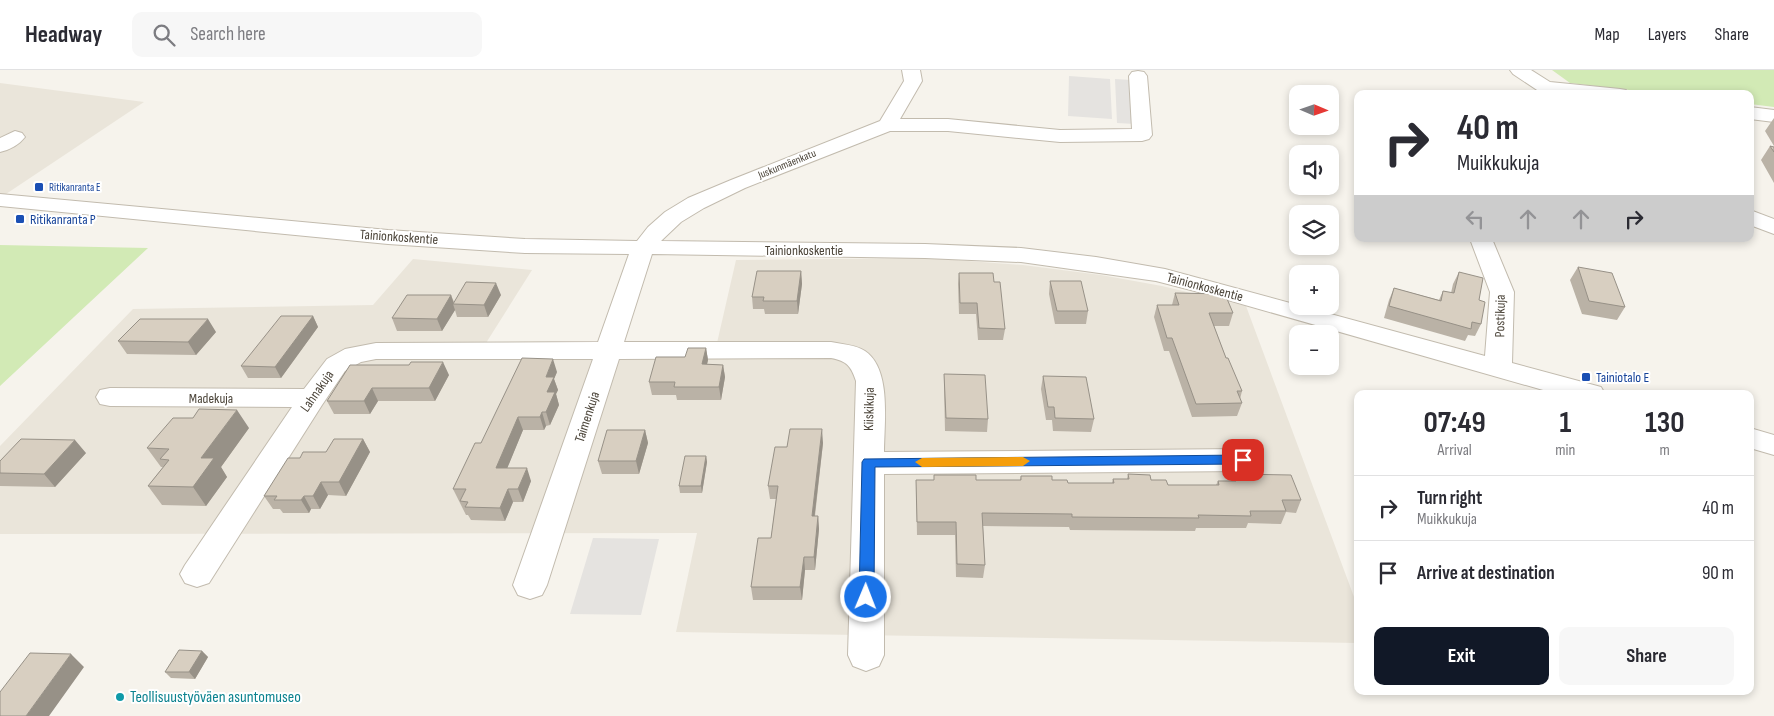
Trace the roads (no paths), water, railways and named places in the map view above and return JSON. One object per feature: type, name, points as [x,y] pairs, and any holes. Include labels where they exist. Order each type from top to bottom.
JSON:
[{"type":"street","points":[[887,125],[913,82],[911,70]]},
{"type":"street","points":[[1519,70],[1551,90]]},
{"type":"street","points":[[887,125],[948,125],[1060,136],[1142,135],[1138,76]]},
{"type":"street","points":[[1754,114],[1774,116]]},
{"type":"street","name":"Juskunmäenkatu","points":[[643,248],[656,232],[673,217],[696,203],[738,184],[887,125]]},
{"type":"street","name":"Tainionkoskentie","points":[[0,200],[388,237],[525,246],[925,250],[1021,255],[1096,264],[1157,274],[1577,390]]},
{"type":"street","points":[[1754,219],[1774,227]]},
{"type":"street","name":"Postikuja","points":[[1481,242],[1502,292],[1498,368]]},
{"type":"street","name":"Taimenkuja","points":[[530,585],[643,248]]},
{"type":"street","name":"Lahnakuja","points":[[197,574],[312,398],[336,365],[354,355],[376,351],[609,350]]},
{"type":"street","name":"Kiiskikuja","points":[[609,350],[831,350],[849,353],[864,363],[870,380],[866,655]]},
{"type":"street","name":"Madekuja","points":[[110,397],[312,398]]},
{"type":"street","points":[[1754,439],[1774,445]]},
{"type":"street","points":[[868,462],[1243,460]]},
{"type":"place","name":"Ritikanranta E","points":[[39,187]]},
{"type":"place","name":"Ritikanranta P","points":[[20,219]]},
{"type":"place","name":"Tainiotalo E","points":[[1586,377]]},
{"type":"place","name":"Teollisuustyöväen asuntomuseo","points":[[120,697]]}]
